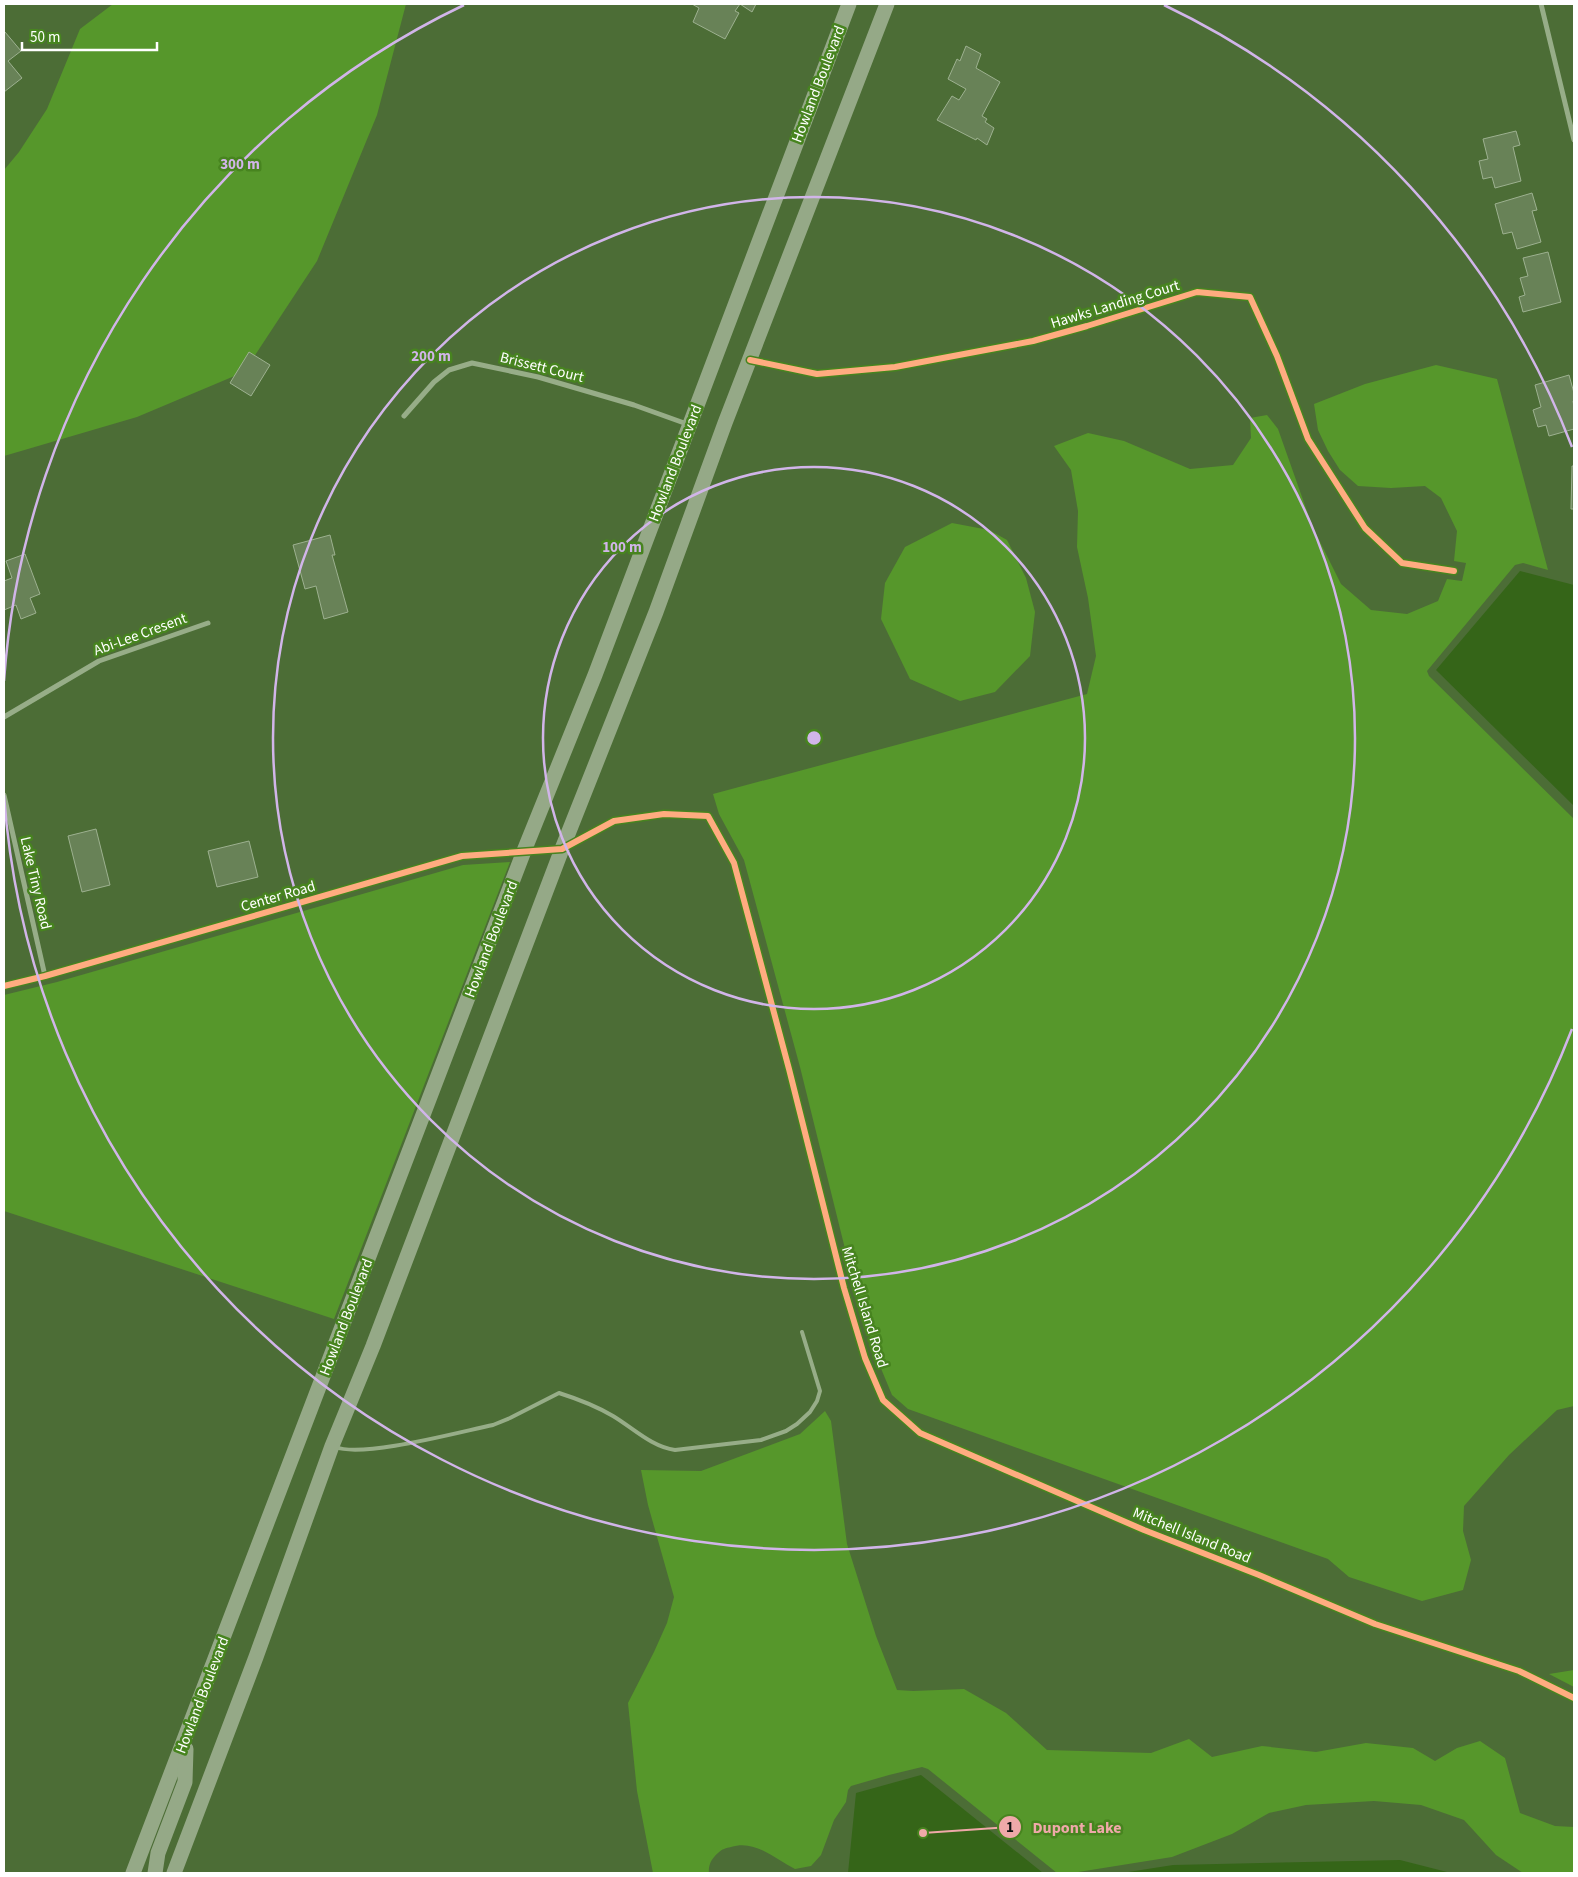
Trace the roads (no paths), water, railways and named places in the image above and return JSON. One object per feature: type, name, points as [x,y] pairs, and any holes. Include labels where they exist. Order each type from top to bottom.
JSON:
[{"type":"main road","name":"Howland Boulevard","points":[[133,1873],[524,852],[595,675],[849,4]]},
{"type":"main road","points":[[174,1873],[256,1657],[332,1446],[373,1346],[562,849],[656,612],[721,432],[887,4]]},
{"type":"main road","points":[[155,1873],[158,1853],[185,1782],[187,1735]]},
{"type":"street","points":[[1541,4],[1574,140]]},
{"type":"street","name":"Hawks Landing Court","points":[[750,360],[817,374],[895,368],[1034,340],[1087,326],[1197,292],[1250,297],[1277,356],[1308,439],[1365,528],[1402,563],[1454,571]]},
{"type":"street","name":"Brissett Court","points":[[404,416],[434,382],[449,370],[472,363],[538,377],[634,405],[690,425]]},
{"type":"street","name":"Abi-Lee Cresent","points":[[4,717],[99,661],[208,622]]},
{"type":"street","name":"Lake Tiny Road","points":[[4,795],[45,976]]},
{"type":"street","name":"Mitchell Island Road","points":[[562,849],[614,821],[664,814],[708,816],[734,863],[789,1069],[844,1288],[865,1358],[883,1400],[920,1433],[1144,1530],[1259,1575],[1375,1624],[1519,1671],[1574,1698]]},
{"type":"street","name":"Center Road","points":[[4,986],[45,976],[462,856],[562,849]]},
{"type":"lane","points":[[332,1446],[344,1450],[371,1448],[493,1424],[510,1418],[559,1393],[613,1415],[664,1449],[675,1450],[761,1440],[779,1434],[797,1424],[810,1412],[820,1391],[802,1332]]},
{"type":"place","name":"Dupont Lake","points":[[923,1833]]}]
